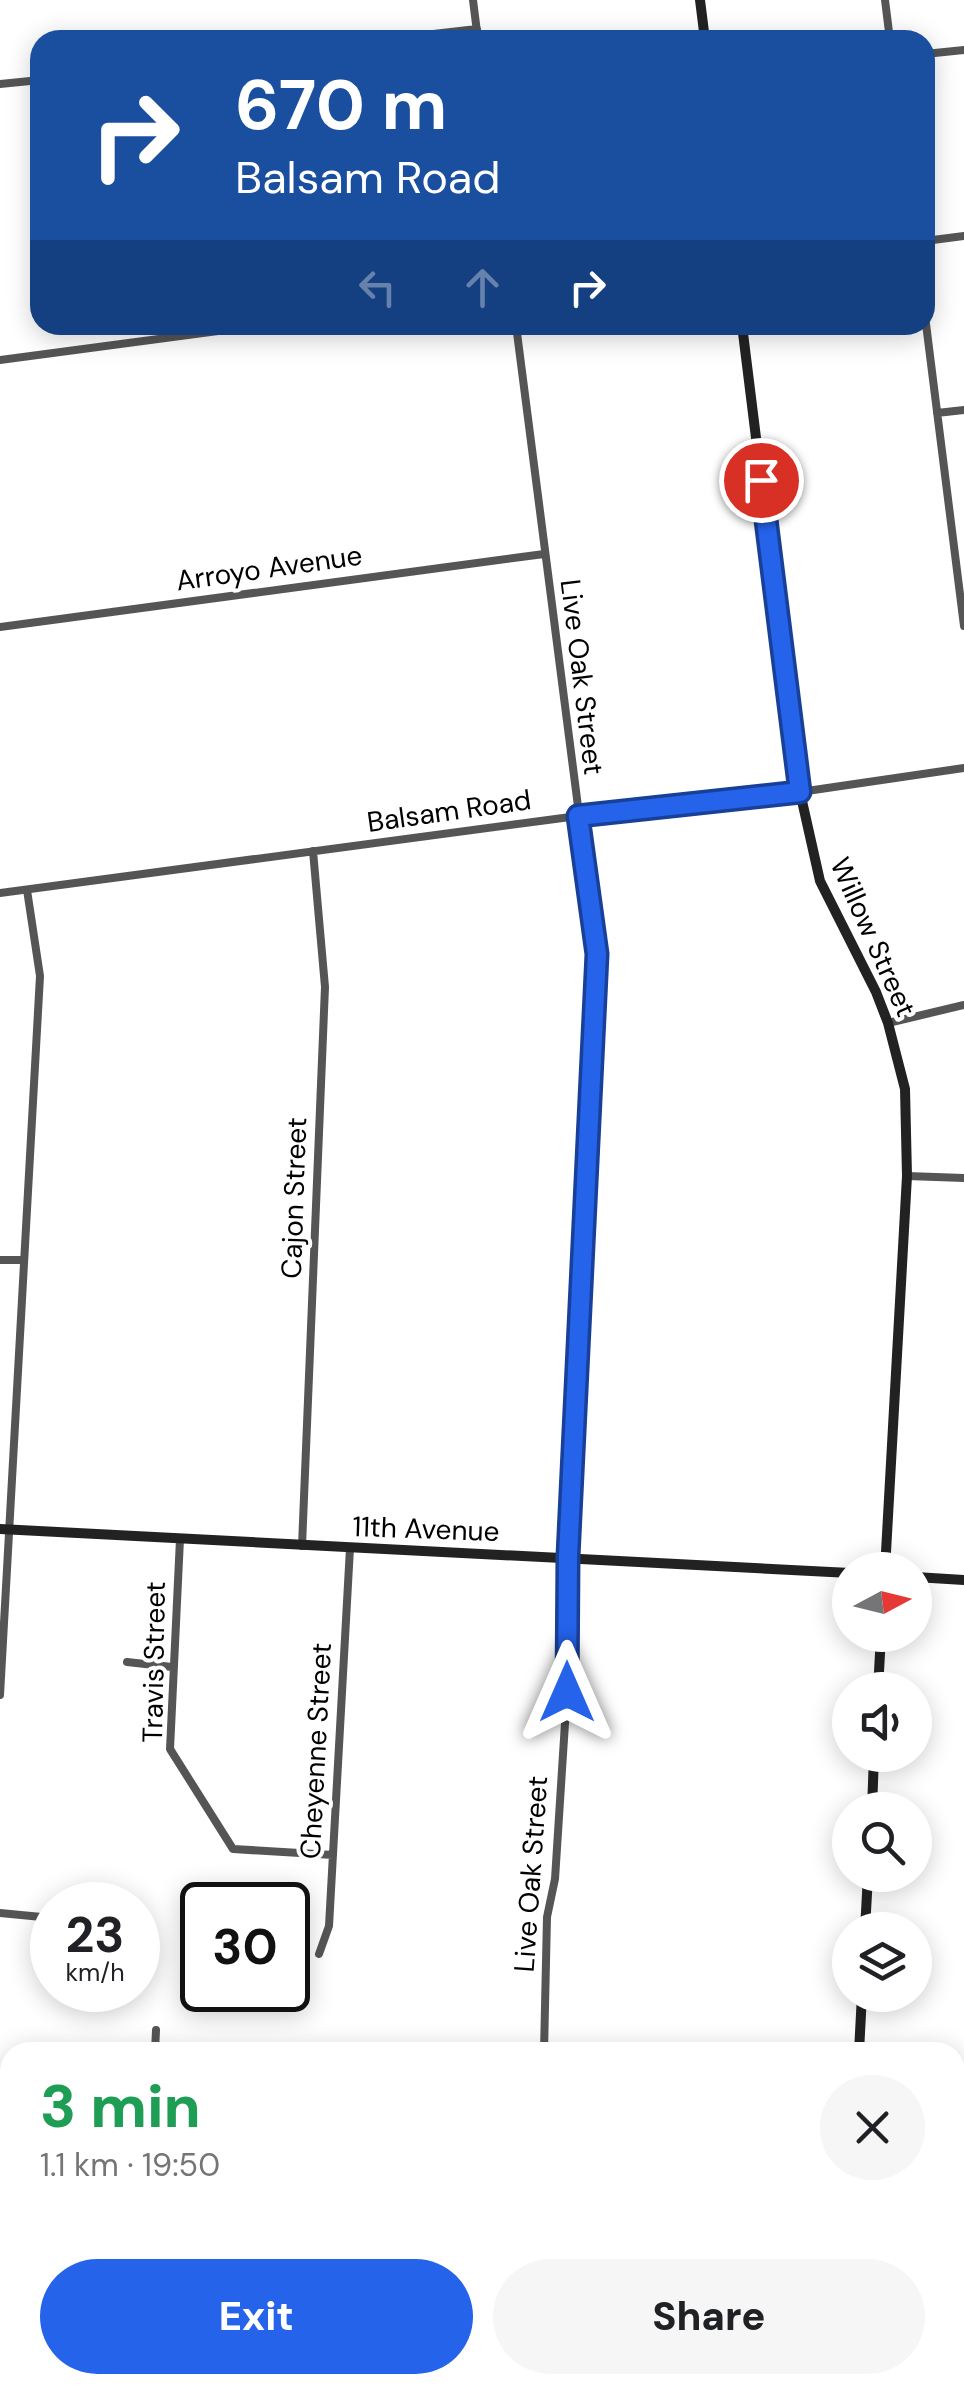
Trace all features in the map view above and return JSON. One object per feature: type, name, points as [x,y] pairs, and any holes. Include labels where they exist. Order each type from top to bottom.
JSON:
[{"type":"street","points":[[468,30],[477,29],[473,0]]},
{"type":"street","points":[[700,0],[704,30]]},
{"type":"street","points":[[885,0],[889,30]]},
{"type":"street","points":[[935,53],[964,50]]},
{"type":"street","points":[[0,84],[30,81]]},
{"type":"street","points":[[935,240],[964,236]]},
{"type":"street","points":[[0,360],[189,335]]},
{"type":"street","name":"Live Oak Street","points":[[517,335],[597,954],[568,1556],[567,1692],[555,1879],[547,1917],[544,2042]]},
{"type":"street","name":"Willow Street","points":[[743,335],[800,792],[820,882],[876,992],[904,1089],[907,1176],[886,1552]]},
{"type":"street","points":[[927,335],[964,626]]},
{"type":"street","points":[[937,413],[964,410]]},
{"type":"street","name":"Arroyo Avenue","points":[[0,627],[544,554]]},
{"type":"street","name":"Balsam Road","points":[[0,893],[964,768]]},
{"type":"street","name":"Cajon Street","points":[[302,1546],[325,987],[314,851]]},
{"type":"street","points":[[0,1695],[5,1529],[40,976],[28,890]]},
{"type":"street","points":[[888,1023],[964,1005]]},
{"type":"street","points":[[907,1176],[964,1178]]},
{"type":"street","points":[[0,1260],[23,1260]]},
{"type":"street","name":"11th Avenue","points":[[5,1529],[832,1572]]},
{"type":"street","name":"Travis Street","points":[[180,1539],[170,1749],[234,1849],[333,1855]]},
{"type":"street","name":"Cheyenne Street","points":[[320,1954],[329,1926],[350,1548]]},
{"type":"street","points":[[932,1579],[964,1580]]},
{"type":"street","points":[[128,1662],[172,1667]]},
{"type":"street","points":[[0,1914],[30,1916]]},
{"type":"street","points":[[860,2042],[861,2012]]},
{"type":"street","points":[[155,2042],[156,2030]]},
{"type":"route","points":[[567,1692],[568,1556],[597,954],[578,816],[800,792],[761,480]]}]
